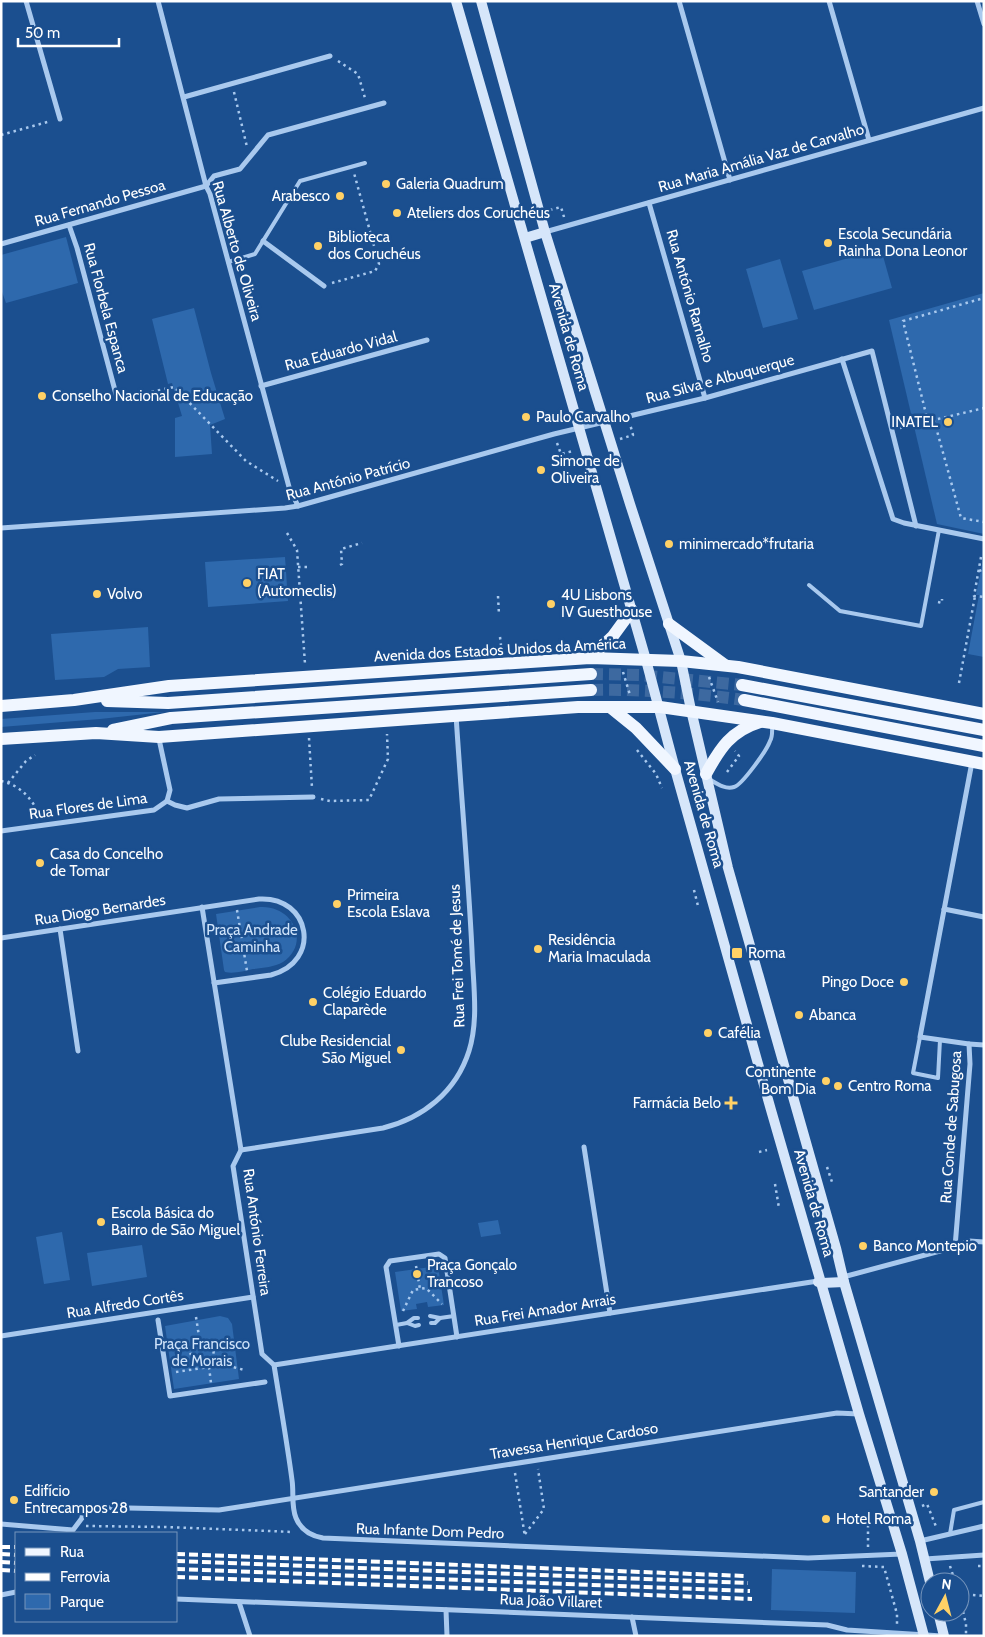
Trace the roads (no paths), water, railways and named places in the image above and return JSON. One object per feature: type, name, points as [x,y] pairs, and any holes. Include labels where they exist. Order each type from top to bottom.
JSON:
[{"type":"main road","name":"Avenida de Roma","points":[[456,1],[660,707],[675,769],[820,1281],[902,1554],[924,1635]]},
{"type":"main road","name":"Avenida de Roma","points":[[482,1],[545,232],[681,661],[731,878],[836,1248],[843,1280],[920,1541],[927,1572]]},
{"type":"main road","points":[[525,238],[545,232]]},
{"type":"main road","points":[[590,658],[608,642],[632,610]]},
{"type":"main road","points":[[669,624],[725,665]]},
{"type":"main road","name":"Avenida dos Estados Unidos da América","points":[[1,706],[74,700],[169,686],[590,658],[681,661],[725,665],[984,714]]},
{"type":"main road","name":"Avenida dos Estados Unidos da América","points":[[74,700],[168,703],[591,674]]},
{"type":"main road","points":[[742,685],[984,730]]},
{"type":"main road","points":[[96,733],[172,718],[591,690]]},
{"type":"main road","points":[[744,700],[984,746]]},
{"type":"main road","points":[[610,707],[636,728],[675,769]]},
{"type":"main road","points":[[1,738],[96,733],[159,738],[456,716],[610,707],[660,707],[767,722],[978,762]]},
{"type":"main road","points":[[706,775],[728,740],[744,727],[767,722]]},
{"type":"main road","points":[[820,1281],[843,1280]]},
{"type":"main road","points":[[902,1554],[920,1541]]},
{"type":"main road","points":[[902,1554],[924,1559]]},
{"type":"main road","points":[[940,1622],[943,1636]]},
{"type":"street","points":[[26,1],[60,119]]},
{"type":"street","name":"Rua Alberto de Oliveira","points":[[158,1],[206,186],[210,194],[289,488],[298,506]]},
{"type":"street","points":[[679,1],[730,180]]},
{"type":"street","points":[[829,1],[869,140]]},
{"type":"street","points":[[977,1],[984,24]]},
{"type":"street","points":[[184,97],[330,56]]},
{"type":"street","name":"Rua Fernando Pessoa","points":[[1,244],[206,186],[214,176],[240,169],[268,135],[384,103]]},
{"type":"street","name":"Rua Maria Amália Vaz de Carvalho","points":[[545,232],[984,108]]},
{"type":"street","name":"Rua António Ramalho","points":[[649,203],[705,398]]},
{"type":"street","name":"Rua Florbela Espanca","points":[[69,225],[118,398]]},
{"type":"street","points":[[263,241],[324,286]]},
{"type":"street","name":"Rua Eduardo Vidal","points":[[261,386],[427,340]]},
{"type":"street","name":"Rua Silva e Albuquerque","points":[[605,421],[705,398],[872,351],[916,526]]},
{"type":"street","points":[[842,359],[893,519],[916,526],[984,539]]},
{"type":"street","name":"Rua António Patrício","points":[[1,528],[298,506],[605,421]]},
{"type":"street","name":"Rua Frei Tomé de Jesus","points":[[241,1150],[396,1125],[420,1114],[431,1106],[449,1087],[463,1065],[472,1040],[474,1013],[471,931],[456,716]]},
{"type":"street","points":[[159,738],[170,790],[167,802]]},
{"type":"street","points":[[920,1037],[944,909],[978,762]]},
{"type":"street","name":"Rua Flores de Lima","points":[[1,831],[154,810],[167,802],[175,806],[187,808],[219,799],[313,797]]},
{"type":"street","points":[[202,907],[259,898],[275,899],[294,911],[299,917],[304,931],[301,953],[286,969],[272,975],[214,983]]},
{"type":"street","name":"Rua António Ferreira","points":[[202,907],[241,1150],[233,1166],[253,1297],[262,1354],[274,1365],[293,1497]]},
{"type":"street","name":"Rua Diogo Bernardes","points":[[1,938],[202,907]]},
{"type":"street","points":[[944,909],[984,917]]},
{"type":"street","points":[[60,929],[78,1051]]},
{"type":"street","name":"Rua Conde de Sabugosa","points":[[920,1037],[969,1044],[970,1064],[955,1247]]},
{"type":"street","points":[[969,1044],[984,1045]]},
{"type":"street","points":[[584,1146],[610,1313]]},
{"type":"street","points":[[843,1280],[955,1247],[969,1241],[984,1242]]},
{"type":"street","points":[[399,1346],[386,1267],[390,1261],[439,1254],[445,1258],[457,1337]]},
{"type":"street","name":"Rua Frei Amador Arrais","points":[[274,1365],[820,1281]]},
{"type":"street","name":"Rua Alfredo Cortês","points":[[1,1336],[253,1297]]},
{"type":"street","points":[[158,1320],[170,1396],[265,1382]]},
{"type":"street","name":"Travessa Henrique Cardoso","points":[[293,1497],[838,1413],[859,1414]]},
{"type":"street","points":[[1,1524],[73,1530],[82,1518],[83,1506],[219,1510],[293,1497]]},
{"type":"street","name":"Rua Infante Dom Pedro","points":[[293,1497],[293,1509],[299,1524],[309,1534],[323,1538],[808,1558],[902,1554]]},
{"type":"street","points":[[920,1541],[984,1526]]},
{"type":"street","points":[[924,1559],[984,1555]]},
{"type":"street","points":[[1,1595],[15,1592]]},
{"type":"street","name":"Rua João Villaret","points":[[178,1599],[827,1625],[847,1630],[924,1635]]},
{"type":"street","points":[[239,1602],[250,1636]]},
{"type":"street","points":[[446,1610],[447,1636]]},
{"type":"street","points":[[632,1617],[636,1636]]},
{"type":"street","points":[[924,1635],[943,1636]]},
{"type":"lane","points":[[228,262],[255,254],[300,181],[365,163]]},
{"type":"lane","points":[[809,585],[840,611],[921,626],[938,530]]},
{"type":"lane","points":[[706,775],[723,787],[730,788],[738,785],[767,748],[772,736],[767,722]]},
{"type":"lane","points":[[920,1037],[913,1073],[938,1078],[940,1040]]},
{"type":"lane","points":[[430,1316],[440,1318],[454,1316]]},
{"type":"lane","points":[[396,1325],[408,1323],[414,1318],[418,1318]]},
{"type":"lane","points":[[431,1323],[440,1318]]},
{"type":"lane","points":[[408,1323],[415,1326],[419,1325]]},
{"type":"lane","points":[[950,1534],[954,1510],[984,1502]]},
{"type":"tunnel","points":[[591,674],[640,675],[742,685]]},
{"type":"tunnel","points":[[591,690],[668,692],[744,700]]},
{"type":"railway","points":[[1,1547],[15,1547]]},
{"type":"railway","points":[[1,1554],[15,1555]]},
{"type":"railway","points":[[178,1554],[746,1576]]},
{"type":"railway","points":[[178,1561],[748,1583]]},
{"type":"railway","points":[[1,1562],[15,1563]]},
{"type":"railway","points":[[178,1569],[750,1591]]},
{"type":"railway","points":[[1,1570],[15,1571]]},
{"type":"railway","points":[[178,1577],[752,1599]]},
{"type":"place","name":"Galeria Quadrum","points":[[386,184]]},
{"type":"place","name":"Arabesco","points":[[340,196]]},
{"type":"place","name":"Ateliers dos Coruchéus","points":[[397,213]]},
{"type":"place","name":"Escola Secundária Rainha Dona Leonor","points":[[828,243]]},
{"type":"place","name":"Biblioteca dos Coruchéus","points":[[318,246]]},
{"type":"place","name":"Conselho Nacional de Educação","points":[[42,396]]},
{"type":"place","name":"Paulo Carvalho","points":[[526,417]]},
{"type":"place","name":"INATEL","points":[[948,422]]},
{"type":"place","name":"Simone de Oliveira","points":[[541,470]]},
{"type":"place","name":"minimercado*frutaria","points":[[669,544]]},
{"type":"place","name":"FIAT (Automeclis)","points":[[247,583]]},
{"type":"place","name":"Volvo","points":[[97,594]]},
{"type":"place","name":"4U Lisbons IV Guesthouse","points":[[551,604]]},
{"type":"place","name":"Casa do Concelho de Tomar","points":[[40,863]]},
{"type":"place","name":"Primeira Escola Eslava","points":[[337,904]]},
{"type":"place","name":"Residência Maria Imaculada","points":[[538,949]]},
{"type":"place","name":"Roma","points":[[737,953]]},
{"type":"place","name":"Pingo Doce","points":[[904,982]]},
{"type":"place","name":"Colégio Eduardo Claparède","points":[[313,1002]]},
{"type":"place","name":"Abanca","points":[[799,1015]]},
{"type":"place","name":"Cafélia","points":[[708,1033]]},
{"type":"place","name":"Clube Residencial São Miguel","points":[[401,1050]]},
{"type":"place","name":"Continente Bom Dia","points":[[826,1081]]},
{"type":"place","name":"Centro Roma","points":[[838,1086]]},
{"type":"place","name":"Farmácia Belo","points":[[731,1103]]},
{"type":"place","name":"Escola Básica do Bairro de São Miguel","points":[[101,1222]]},
{"type":"place","name":"Banco Montepio","points":[[863,1246]]},
{"type":"place","name":"Praça Gonçalo Trancoso","points":[[417,1274]]},
{"type":"place","name":"Santander","points":[[934,1492]]},
{"type":"place","name":"Edifício Entrecampos 28","points":[[14,1500]]},
{"type":"place","name":"Hotel Roma","points":[[826,1519]]},
{"type":"park label","name":"Praça Andrade Caminha","points":[[252,938]]},
{"type":"park label","name":"Praça Francisco de Morais","points":[[202,1352]]}]
